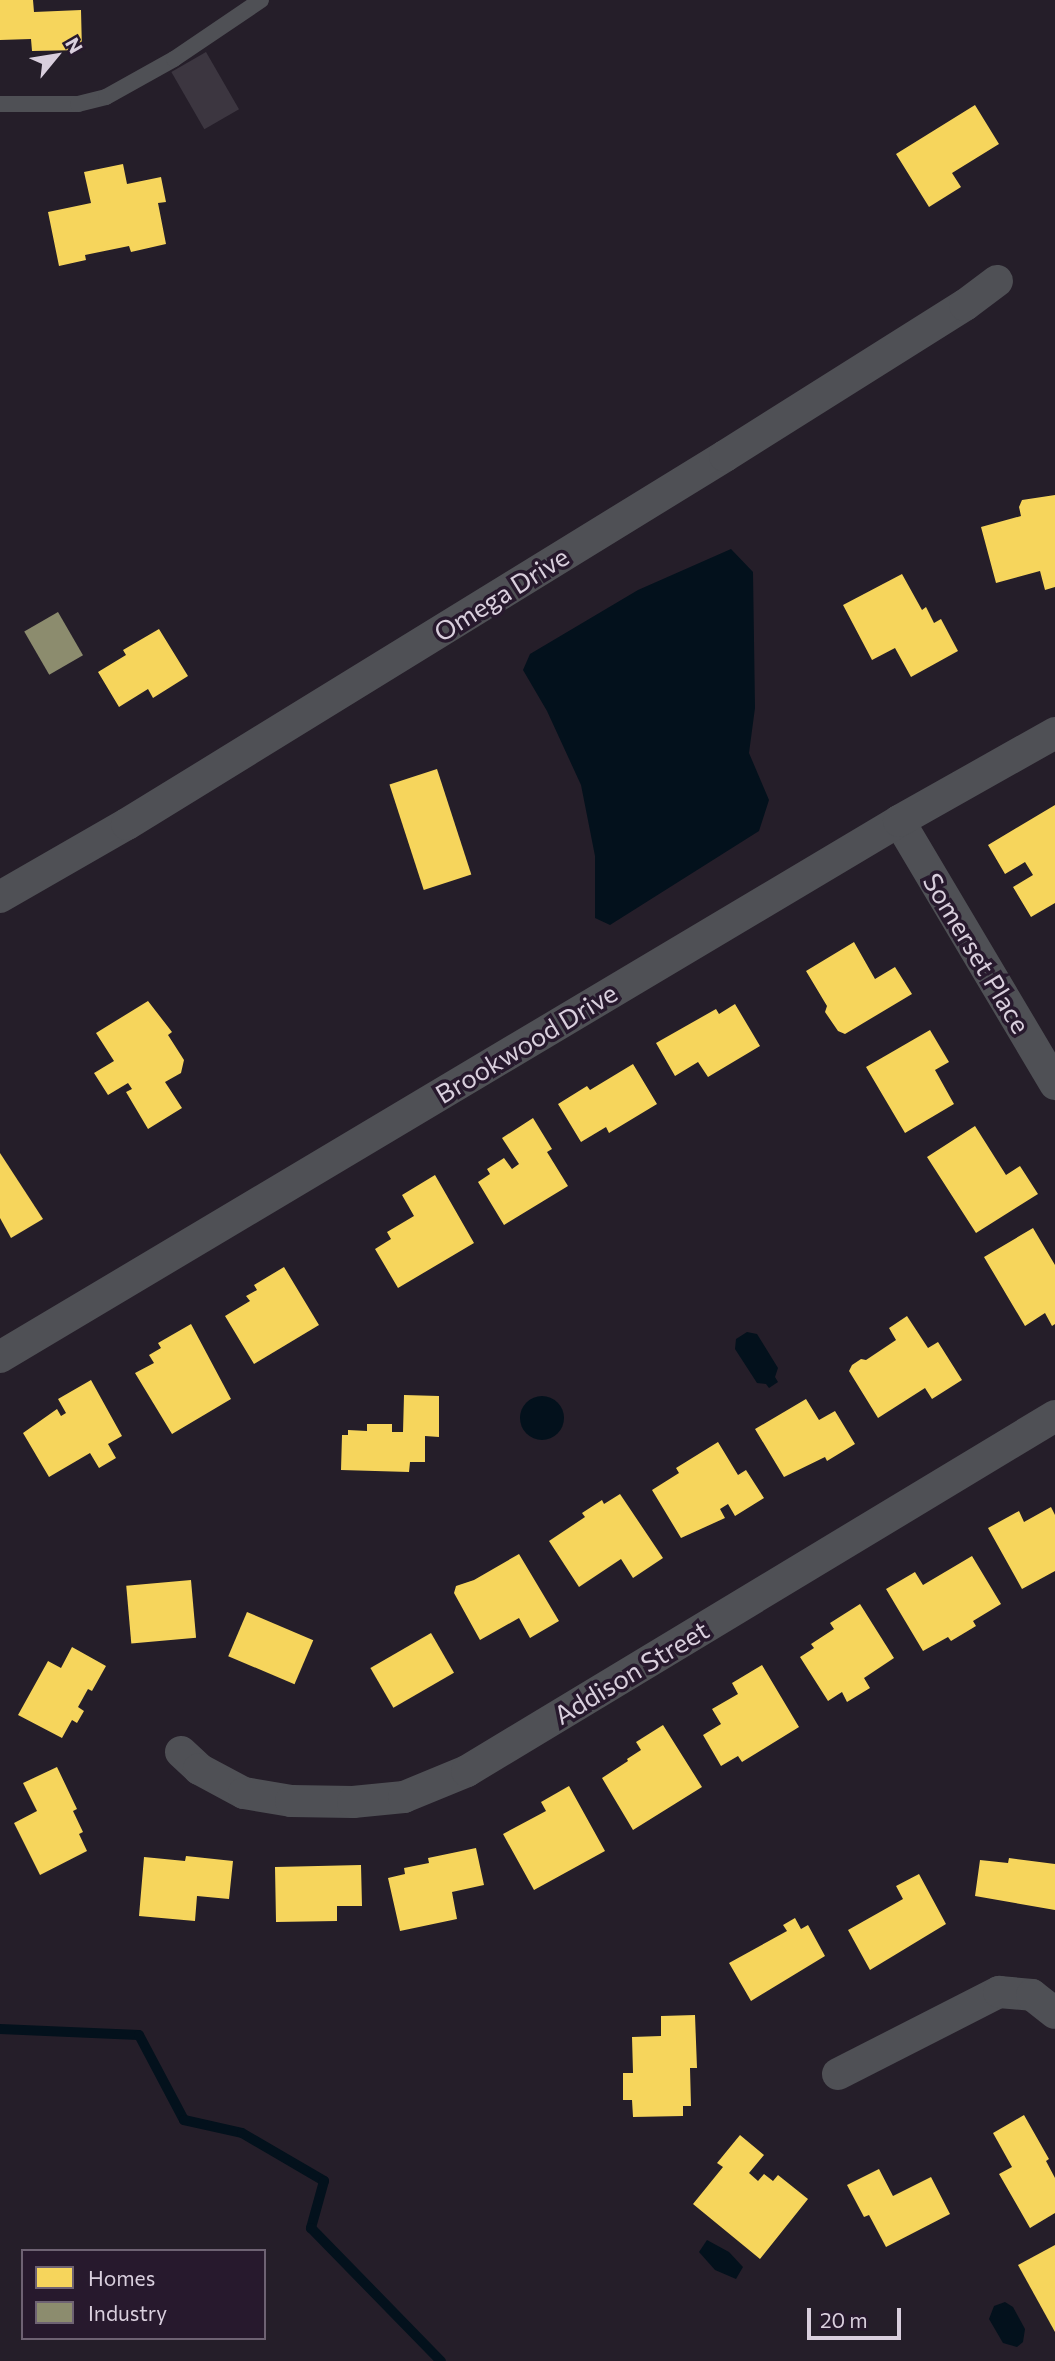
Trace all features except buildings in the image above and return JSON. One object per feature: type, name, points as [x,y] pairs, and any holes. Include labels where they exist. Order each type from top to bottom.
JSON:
[{"type":"street","name":"Omega Drive","points":[[0,897],[127,824],[725,456],[965,305],[997,281]]},
{"type":"street","name":"Brookwood Drive","points":[[0,1357],[899,821],[1055,733]]},
{"type":"street","name":"Somerset Place","points":[[899,821],[1055,1084]]},
{"type":"street","name":"Addison Street","points":[[181,1752],[199,1769],[244,1793],[291,1801],[353,1802],[404,1797],[467,1771],[1055,1416]]},
{"type":"street","points":[[838,2074],[999,1992],[1032,1995],[1055,2013]]},
{"type":"lane","points":[[0,104],[78,104],[106,97],[174,59],[261,0]]},
{"type":"water","points":[[731,549],[753,572],[755,708],[749,753],[769,800],[759,831],[610,925],[595,918],[595,856],[581,785],[547,711],[523,670],[530,654],[638,590]]},
{"type":"water","points":[[747,1332],[757,1334],[778,1368],[775,1377],[778,1382],[769,1388],[766,1384],[757,1383],[735,1349],[736,1339]]},
{"type":"water","points":[[542,1396],[557,1403],[564,1418],[557,1433],[542,1440],[527,1433],[520,1418],[527,1403]]},
{"type":"water","points":[[707,2240],[729,2252],[743,2267],[736,2279],[715,2270],[699,2252]]},
{"type":"water","points":[[1005,2302],[1013,2307],[1025,2329],[1023,2342],[1017,2347],[1003,2343],[989,2319],[994,2306]]},
{"type":"waterway","points":[[0,2029],[139,2035],[184,2120],[242,2133],[324,2181],[311,2228],[441,2361]]}]
